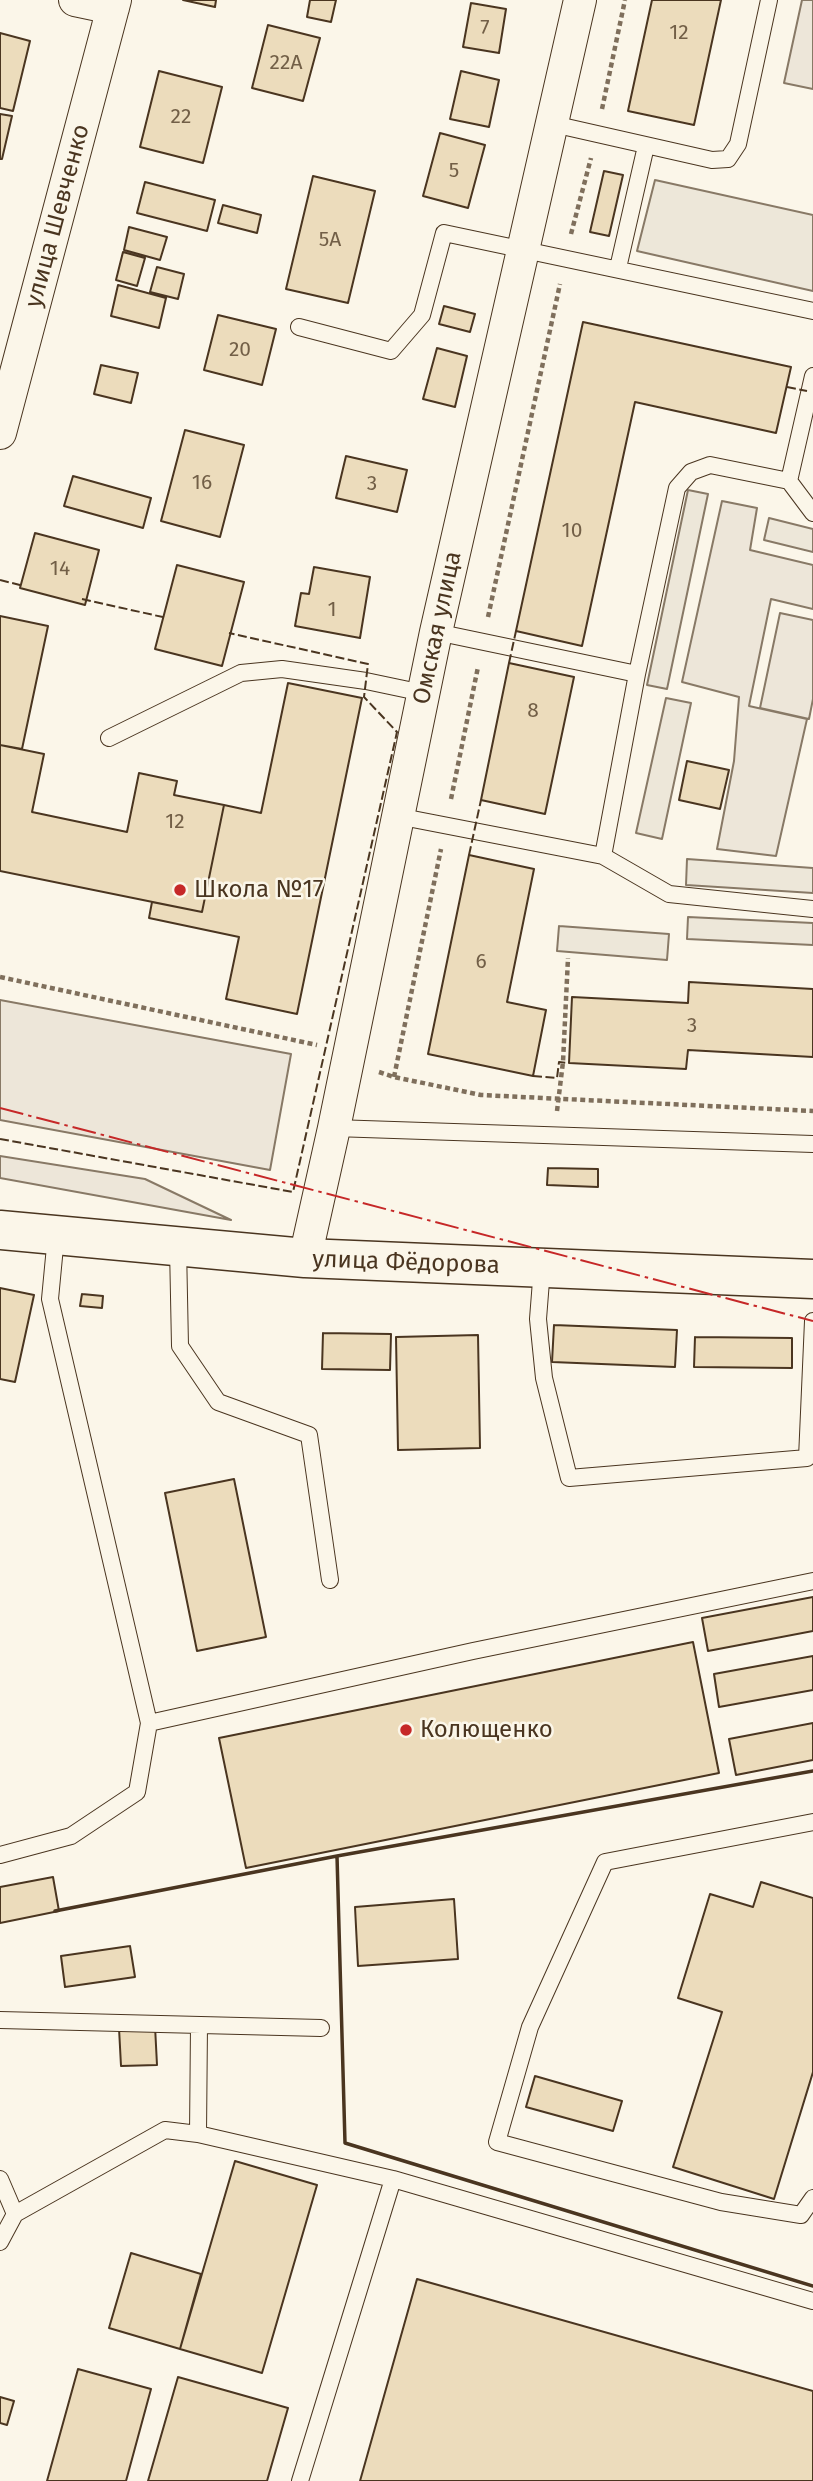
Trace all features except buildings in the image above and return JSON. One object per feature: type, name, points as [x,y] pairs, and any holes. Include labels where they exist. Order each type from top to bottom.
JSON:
[{"type":"main road","name":"улица Фёдорова","points":[[0,1230],[305,1258],[813,1279]]},
{"type":"street","points":[[75,0],[114,4]]},
{"type":"street","name":"Омская улица","points":[[305,1258],[436,632],[580,0]]},
{"type":"street","name":"улица Шевченко","points":[[0,433],[114,4]]},
{"type":"lane","points":[[553,124],[712,160],[728,159],[738,144],[769,0]]},
{"type":"lane","points":[[618,268],[646,146]]},
{"type":"lane","points":[[299,327],[391,351],[422,315],[444,233],[813,311]]},
{"type":"lane","points":[[789,481],[813,376]]},
{"type":"lane","points":[[603,856],[637,674],[677,488],[691,472],[710,465],[789,481],[813,513]]},
{"type":"lane","points":[[436,632],[637,674]]},
{"type":"lane","points":[[109,738],[241,673],[282,669],[366,681],[423,693]]},
{"type":"lane","points":[[397,816],[603,856],[669,894],[812,906]]},
{"type":"lane","points":[[334,1128],[813,1144]]},
{"type":"lane","points":[[0,1855],[71,1836],[137,1792],[149,1723],[50,1298],[56,1236]]},
{"type":"lane","points":[[178,1247],[180,1346],[218,1402],[309,1435],[330,1580]]},
{"type":"lane","points":[[542,1268],[538,1319],[544,1378],[569,1478],[807,1458],[813,1321]]},
{"type":"lane","points":[[149,1723],[473,1651],[813,1581]]},
{"type":"lane","points":[[813,1822],[605,1862],[530,2027],[497,2142],[721,2202],[801,2215],[813,2198]]},
{"type":"lane","points":[[0,2020],[321,2028]]},
{"type":"lane","points":[[198,2134],[199,2025]]},
{"type":"lane","points":[[0,2242],[15,2214],[165,2130],[198,2134],[393,2179],[813,2301]]},
{"type":"lane","points":[[0,2179],[15,2214]]},
{"type":"lane","points":[[300,2481],[393,2179]]},
{"type":"path","points":[[394,1077],[565,258],[597,133],[625,0]]},
{"type":"path","points":[[555,1136],[568,958]]},
{"type":"path","points":[[0,977],[325,1047],[347,1061],[394,1077],[481,1095],[813,1111]]},
{"type":"shaded area","points":[[802,0],[813,0],[813,89],[784,83]]},
{"type":"shaded area","points":[[655,180],[813,215],[813,291],[637,251]]},
{"type":"shaded area","points":[[688,490],[708,494],[667,689],[647,685]]},
{"type":"shaded area","points":[[722,501],[757,508],[750,550],[813,565],[813,609],[771,599],[749,706],[807,719],[776,856],[717,849],[734,761],[739,697],[682,682]]},
{"type":"shaded area","points":[[769,518],[813,529],[813,552],[764,540]]},
{"type":"shaded area","points":[[780,613],[813,620],[813,699],[809,719],[760,708]]},
{"type":"shaded area","points":[[666,698],[691,703],[662,839],[636,833]]},
{"type":"shaded area","points":[[687,859],[813,868],[813,893],[686,885]]},
{"type":"shaded area","points":[[688,917],[813,923],[813,945],[687,939]]},
{"type":"shaded area","points":[[559,926],[669,934],[667,960],[557,951]]},
{"type":"shaded area","points":[[0,1000],[291,1054],[270,1170],[0,1120]]},
{"type":"shaded area","points":[[0,1156],[145,1179],[231,1220],[0,1178]]},
{"type":"fence","points":[[787,387],[807,391]]},
{"type":"fence","points":[[0,580],[24,586]]},
{"type":"fence","points":[[82,599],[167,618]]},
{"type":"fence","points":[[509,663],[516,631]]},
{"type":"fence","points":[[0,1139],[293,1192],[397,732],[364,697],[368,664],[229,633]]},
{"type":"fence","points":[[469,855],[481,800]]},
{"type":"fence","points":[[533,1076],[557,1078],[559,1062],[567,1063]]},
{"type":"wall","points":[[813,1771],[337,1856],[345,2143],[813,2286]]},
{"type":"wall","points":[[55,1911],[337,1856],[337,1859]]},
{"type":"power","points":[[0,1108],[813,1321]]},
{"type":"place","name":"Школа №17","points":[[180,890]]},
{"type":"place","name":"Колющенко","points":[[406,1730]]}]
